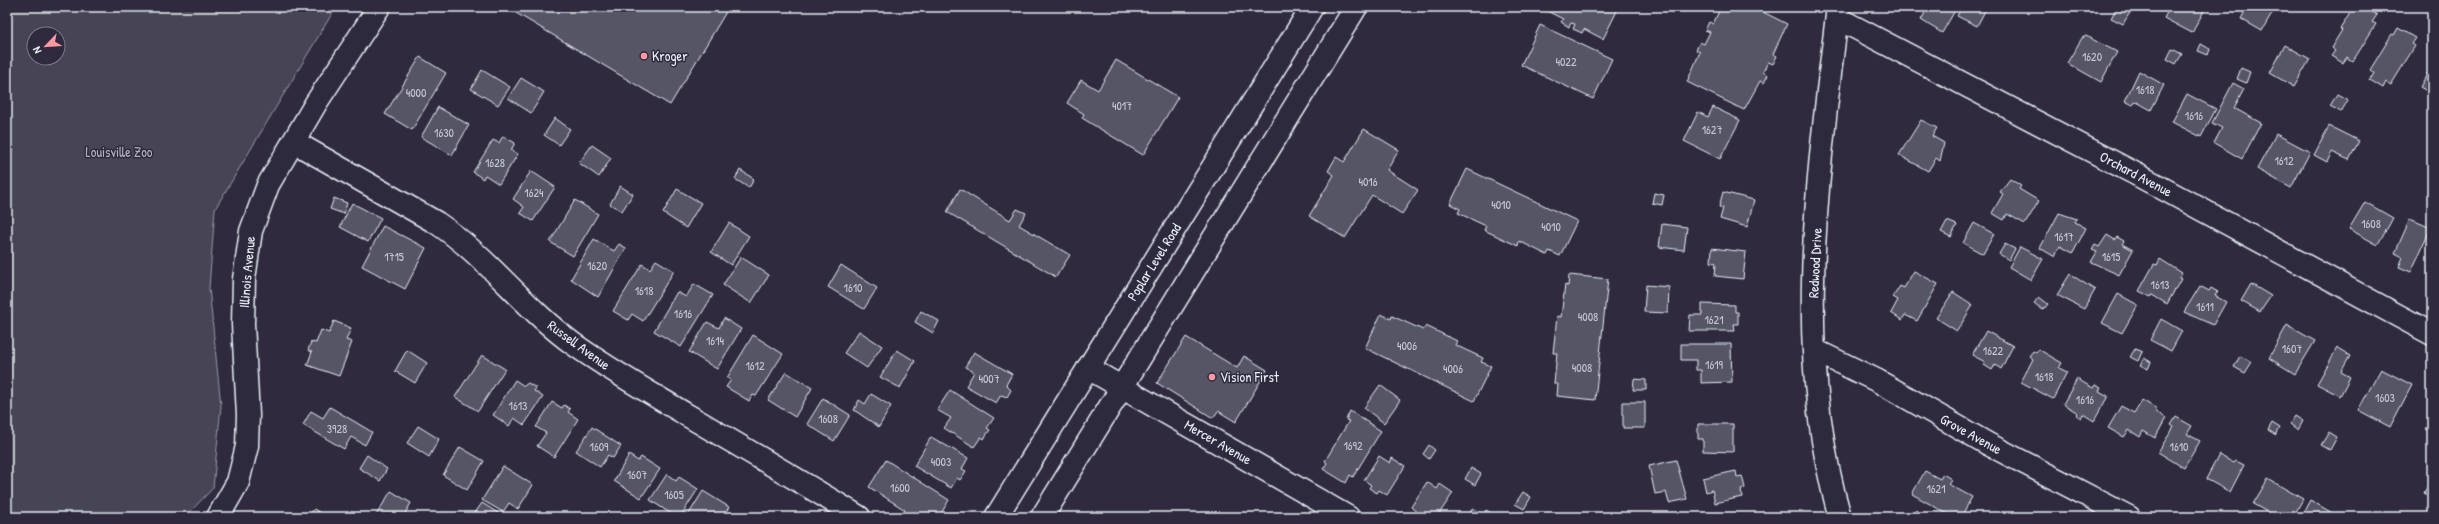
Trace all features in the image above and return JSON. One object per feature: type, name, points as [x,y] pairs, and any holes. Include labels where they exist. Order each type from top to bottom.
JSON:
[{"type":"street","name":"Illinois Avenue","points":[[218,517],[238,482],[247,446],[248,415],[243,324],[246,256],[260,204],[294,142],[378,7]]},
{"type":"street","name":"Poplar Level Road","points":[[996,517],[1312,7]]},
{"type":"street","points":[[1042,517],[1356,7]]},
{"type":"street","name":"Orchard Avenue","points":[[1838,12],[2432,334]]},
{"type":"street","name":"Redwood Drive","points":[[1838,12],[1816,233],[1813,304],[1814,350],[1818,405],[1830,483],[1840,517]]},
{"type":"street","name":"Russell Avenue","points":[[294,142],[437,223],[458,237],[482,258],[553,328],[573,344],[653,395],[859,517]]},
{"type":"street","name":"Grove Avenue","points":[[1814,350],[1878,381],[1988,444],[2129,517]]},
{"type":"street","name":"Mercer Avenue","points":[[1088,368],[1122,386],[1348,517]]},
{"type":"green space","name":"Louisville Zoo","points":[[7,7],[336,7],[215,209],[209,288],[221,406],[213,488],[185,517],[7,517]]},
{"type":"building","name":"Kroger","points":[[506,7],[729,7],[670,105]]},
{"type":"building","points":[[1539,7],[1619,7],[1603,39],[1584,29],[1582,33],[1573,29],[1575,24],[1571,23],[1569,27],[1561,22],[1563,19]]},
{"type":"building","points":[[1725,7],[1753,7],[1787,24],[1773,54],[1777,56],[1773,64],[1768,62],[1763,72],[1768,75],[1764,83],[1760,81],[1744,110],[1687,82],[1700,52],[1696,50],[1700,42],[1704,44],[1710,32],[1705,30],[1709,22],[1713,24],[1720,9],[1723,11]]},
{"type":"building","points":[[1928,7],[1957,7],[1942,33],[1921,20]]},
{"type":"building","points":[[1962,7],[1987,7],[1977,26],[1957,16]]},
{"type":"building","points":[[2117,7],[2132,9],[2123,24],[2111,18]]},
{"type":"building","points":[[2170,7],[2206,7],[2192,33],[2164,18]]},
{"type":"building","points":[[2247,7],[2276,7],[2262,31],[2241,19]]},
{"type":"building","points":[[2356,7],[2364,7],[2377,15],[2372,22],[2376,24],[2353,61],[2347,57],[2343,63],[2331,56],[2335,51],[2331,48],[2342,30],[2340,29],[2352,10],[2354,11]]},
{"type":"building","points":[[1540,25],[1612,59],[1593,99],[1521,65]]},
{"type":"building","points":[[2398,28],[2415,38],[2411,44],[2415,46],[2391,85],[2386,82],[2383,88],[2370,80],[2374,73],[2370,70],[2392,34],[2394,35]]},
{"type":"building","points":[[2086,36],[2117,52],[2101,82],[2067,63],[2082,38]]},
{"type":"building","points":[[2201,44],[2210,49],[2208,55],[2198,51]]},
{"type":"building","points":[[2285,45],[2310,59],[2294,87],[2270,73]]},
{"type":"building","points":[[2172,49],[2182,54],[2176,64],[2167,59]]},
{"type":"building","points":[[420,57],[446,73],[412,130],[385,114]]},
{"type":"building","points":[[1116,60],[1178,97],[1143,155],[1082,118],[1084,114],[1067,103],[1081,80],[1098,90]]},
{"type":"building","points":[[2432,65],[2432,94],[2420,87]]},
{"type":"building","points":[[2241,68],[2250,72],[2246,83],[2237,79]]},
{"type":"building","points":[[482,70],[510,87],[498,105],[471,89]]},
{"type":"building","points":[[2139,71],[2164,85],[2151,110],[2135,101],[2133,105],[2125,101]]},
{"type":"building","points":[[521,78],[544,92],[531,113],[508,98]]},
{"type":"building","points":[[2233,83],[2244,89],[2234,108],[2261,123],[2242,159],[2214,143],[2222,128],[2212,123]]},
{"type":"building","points":[[2187,94],[2216,109],[2201,137],[2172,122]]},
{"type":"building","points":[[2337,94],[2348,100],[2341,112],[2330,106]]},
{"type":"building","points":[[438,107],[469,125],[452,155],[421,137]]},
{"type":"building","points":[[1713,107],[1740,120],[1720,159],[1684,141],[1698,112],[1708,117]]},
{"type":"building","points":[[555,118],[570,129],[559,145],[544,135]]},
{"type":"building","points":[[1921,120],[1937,128],[1932,136],[1944,143],[1940,161],[1936,158],[1928,171],[1899,155]]},
{"type":"building","points":[[2329,126],[2359,141],[2349,160],[2332,152],[2327,162],[2314,155]]},
{"type":"building","points":[[1364,129],[1399,150],[1387,170],[1418,190],[1402,214],[1372,195],[1345,238],[1309,216],[1334,175],[1328,171],[1336,157],[1344,162]]},
{"type":"building","points":[[2276,134],[2310,152],[2291,188],[2257,169]]},
{"type":"building","points":[[503,136],[515,143],[511,150],[518,154],[499,184],[485,175],[483,179],[473,172],[493,140],[499,143]]},
{"type":"building","points":[[592,145],[611,158],[599,177],[579,163]]},
{"type":"building","points":[[1467,169],[1577,221],[1560,256],[1549,251],[1547,255],[1519,241],[1518,246],[1484,230],[1486,226],[1458,213],[1460,209],[1450,204]]},
{"type":"building","points":[[740,170],[754,179],[749,188],[735,179]]},
{"type":"building","points":[[531,171],[555,187],[533,221],[520,213],[524,207],[513,199]]},
{"type":"building","points":[[2010,179],[2021,186],[2019,189],[2039,201],[2025,224],[2007,214],[2004,220],[1992,213],[2003,194],[2000,192]]},
{"type":"building","points":[[620,186],[633,194],[622,211],[610,204]]},
{"type":"building","points":[[677,189],[701,203],[686,228],[663,213]]},
{"type":"building","points":[[960,189],[1010,220],[1017,209],[1026,213],[1019,225],[1070,255],[1056,277],[947,212]]},
{"type":"building","points":[[1723,192],[1754,200],[1747,227],[1720,219],[1723,208],[1719,207]]},
{"type":"building","points":[[1654,193],[1664,195],[1662,205],[1652,203]]},
{"type":"building","points":[[334,198],[347,203],[344,214],[330,209]]},
{"type":"building","points":[[575,200],[598,214],[573,256],[550,242]]},
{"type":"building","points":[[2365,202],[2393,218],[2378,245],[2349,229]]},
{"type":"building","points":[[352,203],[381,218],[368,242],[340,227]]},
{"type":"building","points":[[2059,213],[2077,219],[2075,222],[2086,228],[2073,253],[2060,246],[2055,257],[2040,248]]},
{"type":"building","points":[[2410,219],[2431,228],[2411,272],[2399,267],[2403,257],[2395,253]]},
{"type":"building","points":[[1947,221],[1957,225],[1951,237],[1941,232]]},
{"type":"building","points":[[729,223],[749,236],[731,265],[711,252]]},
{"type":"building","points":[[1974,223],[1994,234],[1983,254],[1963,243]]},
{"type":"building","points":[[1662,224],[1687,227],[1684,250],[1659,247]]},
{"type":"building","points":[[383,226],[426,248],[405,289],[362,266]]},
{"type":"building","points":[[2107,235],[2115,240],[2117,237],[2124,241],[2122,244],[2133,250],[2119,275],[2091,262],[2097,252],[2092,250],[2095,245],[2099,247]]},
{"type":"building","points":[[594,239],[614,251],[619,244],[626,248],[598,297],[571,279]]},
{"type":"building","points":[[2005,244],[2015,249],[2009,260],[1999,254]]},
{"type":"building","points":[[2020,247],[2043,259],[2031,280],[2009,267]]},
{"type":"building","points":[[1712,248],[1746,252],[1743,279],[1715,276],[1716,263],[1711,262]]},
{"type":"building","points":[[741,257],[769,275],[751,303],[723,285]]},
{"type":"building","points":[[2160,259],[2182,273],[2179,278],[2181,279],[2167,304],[2152,295],[2151,297],[2139,291],[2154,264],[2157,265]]},
{"type":"building","points":[[656,260],[674,271],[643,321],[632,314],[628,320],[613,311],[642,264],[650,269]]},
{"type":"building","points":[[841,265],[877,288],[864,309],[828,287]]},
{"type":"building","points":[[1914,271],[1938,284],[1917,321],[1905,315],[1902,320],[1891,313],[1898,300],[1893,297],[1900,286],[1904,288]]},
{"type":"building","points":[[2070,274],[2095,290],[2084,309],[2057,295]]},
{"type":"building","points":[[1569,275],[1608,279],[1595,400],[1557,396],[1558,384],[1554,384],[1557,353],[1553,353],[1557,316],[1561,317],[1565,285],[1568,286]]},
{"type":"building","points":[[694,284],[713,295],[681,347],[654,331],[677,292],[686,297]]},
{"type":"building","points":[[2251,284],[2271,296],[2260,312],[2241,301]]},
{"type":"building","points":[[1646,285],[1669,287],[1668,313],[1644,312]]},
{"type":"building","points":[[2200,286],[2209,291],[2211,288],[2218,292],[2215,296],[2226,302],[2213,325],[2184,312]]},
{"type":"building","points":[[1953,292],[1973,305],[1957,331],[1936,318]]},
{"type":"building","points":[[2118,294],[2138,305],[2122,333],[2102,323]]},
{"type":"building","points":[[2039,297],[2048,304],[2043,310],[2034,303]]},
{"type":"building","points":[[1702,304],[1735,305],[1735,312],[1738,312],[1738,324],[1734,324],[1735,331],[1689,331],[1690,315],[1702,315]]},
{"type":"building","points":[[921,311],[939,321],[933,333],[915,322]]},
{"type":"building","points":[[1381,314],[1391,319],[1392,316],[1423,330],[1426,326],[1457,341],[1455,345],[1483,358],[1481,362],[1491,366],[1474,401],[1365,348]]},
{"type":"building","points":[[724,318],[741,329],[717,369],[689,352],[707,322],[719,328]]},
{"type":"building","points":[[2161,319],[2182,331],[2171,351],[2150,340]]},
{"type":"building","points":[[334,321],[351,328],[346,340],[352,342],[339,376],[307,365],[312,352],[308,350],[311,342],[316,343],[321,330],[329,333]]},
{"type":"building","points":[[2287,325],[2315,341],[2295,374],[2269,358]]},
{"type":"building","points":[[859,331],[882,346],[867,368],[844,353]]},
{"type":"building","points":[[1986,331],[2013,346],[2001,369],[1995,365],[1992,370],[1984,365],[1985,362],[1972,355]]},
{"type":"building","points":[[753,335],[783,354],[756,396],[753,395],[749,401],[726,387],[731,380],[727,378]]},
{"type":"building","name":"Vision First","points":[[1186,337],[1237,368],[1244,356],[1267,370],[1236,422],[1218,411],[1213,418],[1157,383]]},
{"type":"building","points":[[1681,344],[1731,344],[1732,382],[1701,383],[1701,370],[1696,370],[1696,360],[1681,360]]},
{"type":"building","points":[[2337,348],[2350,356],[2341,372],[2350,377],[2340,396],[2317,384]]},
{"type":"building","points":[[2038,349],[2062,363],[2059,368],[2067,372],[2053,399],[2021,382],[2033,359],[2029,356],[2033,351],[2036,353]]},
{"type":"building","points":[[2135,349],[2142,352],[2138,361],[2130,357]]},
{"type":"building","points":[[407,350],[427,363],[415,383],[395,371]]},
{"type":"building","points":[[897,350],[915,361],[900,388],[880,377]]},
{"type":"building","points":[[974,352],[1012,374],[1006,385],[1011,390],[1007,397],[1001,395],[996,403],[966,386],[974,372],[965,367]]},
{"type":"building","points":[[482,355],[505,369],[478,411],[455,397]]},
{"type":"building","points":[[2240,356],[2252,362],[2245,373],[2234,367]]},
{"type":"building","points":[[2144,358],[2151,362],[2148,369],[2140,365]]},
{"type":"building","points":[[2381,369],[2412,385],[2390,427],[2358,410]]},
{"type":"building","points":[[786,372],[812,388],[795,417],[768,400]]},
{"type":"building","points":[[1634,379],[1646,380],[1646,390],[1633,390]]},
{"type":"building","points":[[2077,379],[2093,388],[2095,385],[2101,388],[2099,391],[2108,396],[2094,421],[2083,414],[2081,418],[2076,415],[2078,413],[2063,404]]},
{"type":"building","points":[[515,380],[524,386],[528,383],[536,388],[534,391],[543,397],[524,425],[514,418],[509,426],[493,415]]},
{"type":"building","points":[[1380,385],[1400,400],[1384,423],[1364,408]]},
{"type":"building","points":[[950,390],[994,418],[987,428],[990,430],[984,439],[981,437],[974,447],[944,428],[951,418],[937,410]]},
{"type":"building","points":[[871,394],[891,406],[879,427],[854,410],[859,400],[865,404]]},
{"type":"building","points":[[823,398],[850,415],[834,441],[807,424]]},
{"type":"building","points":[[2142,400],[2157,409],[2155,411],[2166,418],[2155,438],[2143,431],[2140,437],[2129,430],[2124,437],[2108,428],[2121,406],[2134,413]]},
{"type":"building","points":[[552,402],[562,408],[564,405],[570,409],[568,412],[578,419],[554,457],[537,446],[546,433],[536,427]]},
{"type":"building","points":[[1623,402],[1645,402],[1645,428],[1623,428]]},
{"type":"building","points":[[330,407],[372,432],[365,445],[351,437],[344,449],[303,425],[311,411],[323,418]]},
{"type":"building","points":[[1350,411],[1381,431],[1353,477],[1350,475],[1346,483],[1323,469],[1327,463],[1325,461],[1349,421],[1346,420]]},
{"type":"building","points":[[2295,416],[2303,421],[2298,430],[2290,424]]},
{"type":"building","points":[[2176,417],[2192,426],[2187,434],[2200,441],[2184,468],[2158,452],[2174,427],[2171,425]]},
{"type":"building","points":[[2431,419],[2432,420],[2432,433],[2425,429]]},
{"type":"building","points":[[2272,423],[2280,428],[2276,435],[2268,430]]},
{"type":"building","points":[[1698,424],[1733,424],[1733,452],[1703,451],[1703,439],[1698,439]]},
{"type":"building","points":[[418,426],[439,439],[429,457],[407,443]]},
{"type":"building","points":[[592,427],[621,446],[613,458],[608,455],[600,467],[576,451]]},
{"type":"building","points":[[2329,432],[2337,437],[2330,450],[2321,445]]},
{"type":"building","points":[[931,437],[968,458],[962,469],[966,471],[960,480],[957,478],[951,488],[914,466]]},
{"type":"building","points":[[1429,445],[1435,450],[1429,459],[1423,454]]},
{"type":"building","points":[[460,447],[484,461],[467,490],[443,475]]},
{"type":"building","points":[[367,455],[387,469],[380,481],[359,468]]},
{"type":"building","points":[[629,455],[638,461],[641,457],[660,469],[641,498],[614,481]]},
{"type":"building","points":[[2219,455],[2234,463],[2236,461],[2244,465],[2230,492],[2206,479]]},
{"type":"building","points":[[1379,456],[1390,463],[1392,458],[1405,466],[1387,495],[1379,490],[1377,493],[1369,488],[1371,485],[1364,480]]},
{"type":"building","points":[[886,460],[949,500],[939,517],[908,517],[903,514],[905,510],[869,487]]},
{"type":"building","points":[[1676,460],[1687,499],[1669,503],[1666,492],[1655,494],[1649,466]]},
{"type":"building","points":[[503,466],[533,485],[518,509],[509,503],[503,512],[482,500]]},
{"type":"building","points":[[1471,468],[1481,474],[1475,485],[1465,479]]},
{"type":"building","points":[[1736,471],[1737,477],[1742,476],[1745,488],[1741,490],[1742,497],[1715,503],[1712,490],[1706,492],[1703,478]]},
{"type":"building","points":[[1925,471],[1940,479],[1943,474],[1951,479],[1948,484],[1972,497],[1961,517],[1953,517],[1912,494]]},
{"type":"building","points":[[667,474],[676,481],[679,477],[698,489],[680,517],[676,517],[650,500]]},
{"type":"building","points":[[2432,477],[2432,498],[2424,493]]},
{"type":"building","points":[[2268,479],[2303,499],[2293,517],[2276,517],[2253,504]]},
{"type":"building","points":[[1427,482],[1437,489],[1440,484],[1453,493],[1437,517],[1425,515],[1422,517],[1411,507]]},
{"type":"building","points":[[391,491],[411,503],[403,517],[375,517]]},
{"type":"building","points":[[703,491],[729,507],[723,517],[687,517]]},
{"type":"building","points":[[1523,492],[1531,497],[1524,509],[1515,504]]},
{"type":"building","points":[[2310,500],[2334,514],[2333,517],[2301,517]]},
{"type":"building","points":[[482,503],[498,513],[496,517],[481,517],[475,513]]},
{"type":"building","points":[[1473,508],[1483,515],[1486,510],[1497,517],[1467,517]]},
{"type":"building","points":[[314,509],[325,516],[326,517],[308,517]]},
{"type":"building","points":[[1917,510],[1921,517],[1907,517]]},
{"type":"place","name":"Kroger","points":[[644,56]]},
{"type":"place","name":"Vision First","points":[[1212,377]]}]
